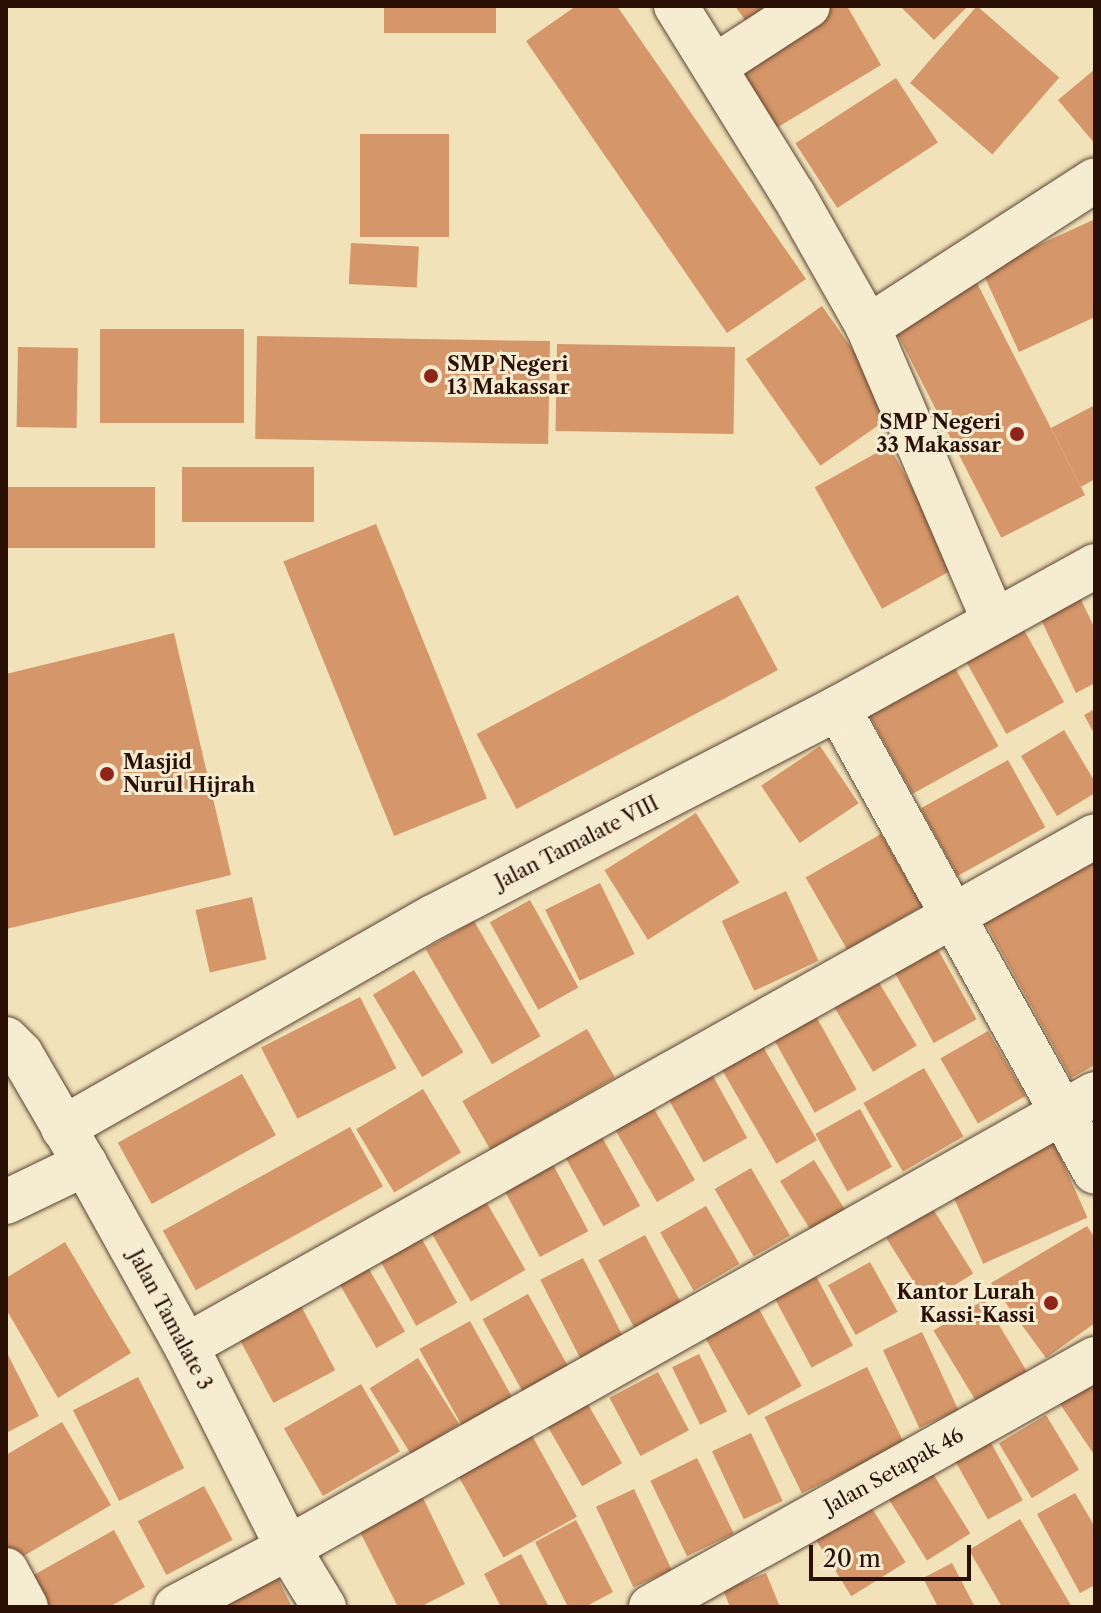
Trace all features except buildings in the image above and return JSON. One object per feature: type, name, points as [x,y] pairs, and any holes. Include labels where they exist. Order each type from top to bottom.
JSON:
[{"type":"street","points":[[676,6],[794,196],[868,327],[994,621]]},
{"type":"street","points":[[714,67],[808,6]]},
{"type":"street","points":[[868,327],[1095,180]]},
{"type":"street","name":"Jalan Tamalate VIII","points":[[6,1202],[74,1146],[433,917],[838,708],[1095,566]]},
{"type":"street","points":[[838,708],[954,915],[1079,1103],[1095,1172]]},
{"type":"street","points":[[186,1346],[1095,836]]},
{"type":"street","name":"Jalan Tamalate 3","points":[[6,1039],[21,1054],[186,1346],[288,1548],[324,1607]]},
{"type":"street","points":[[176,1607],[288,1548],[1079,1103]]},
{"type":"street","name":"Jalan Setapak 46","points":[[651,1607],[1095,1359]]},
{"type":"street","points":[[6,1570],[26,1607]]},
{"type":"place","name":"SMP Negeri 13 Makassar","points":[[431,376]]},
{"type":"place","name":"SMP Negeri 33 Makassar","points":[[1017,434]]},
{"type":"place","name":"Masjid Nurul Hijrah","points":[[107,774]]},
{"type":"place","name":"Kantor Lurah Kassi-Kassi","points":[[1051,1303]]}]
